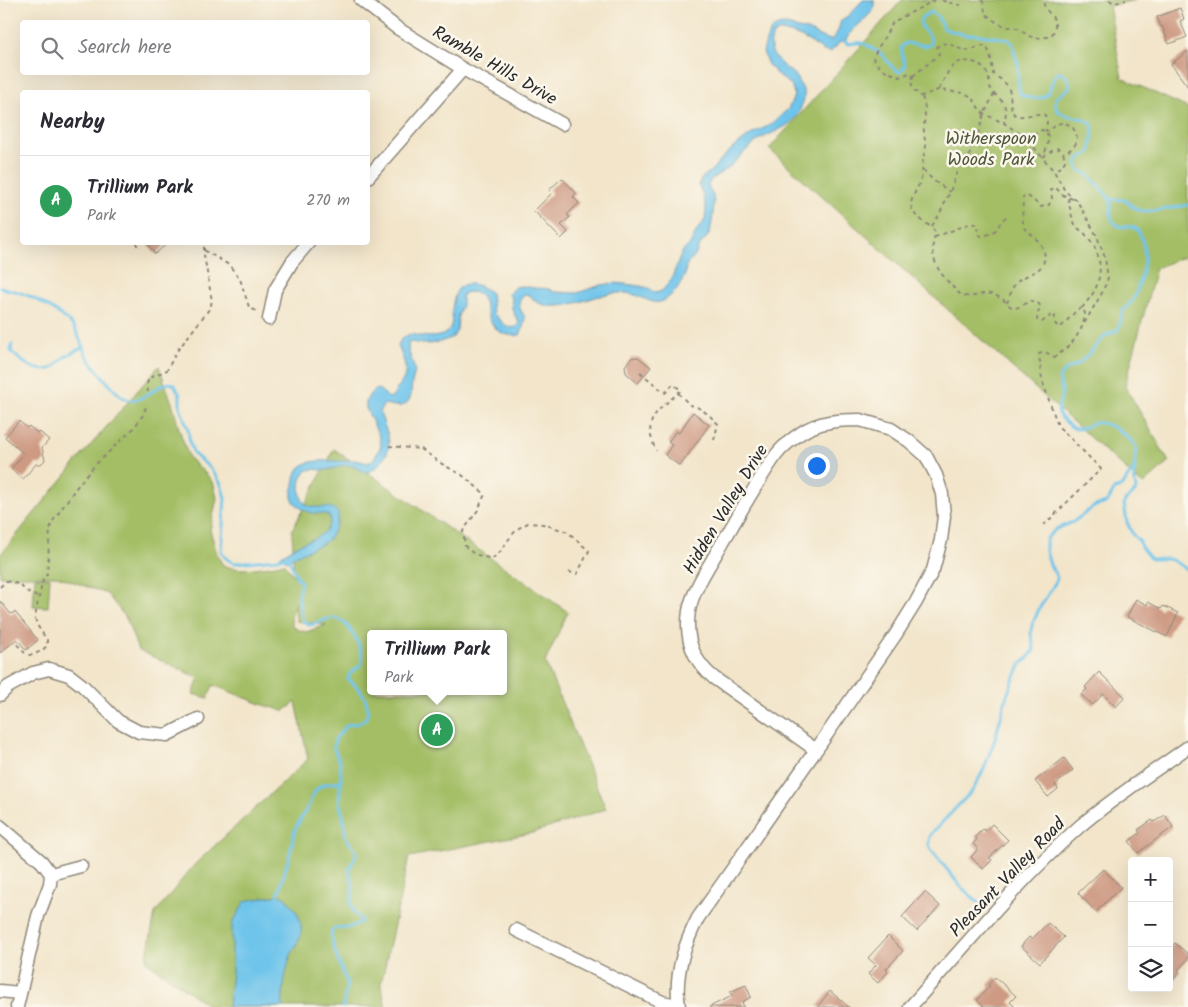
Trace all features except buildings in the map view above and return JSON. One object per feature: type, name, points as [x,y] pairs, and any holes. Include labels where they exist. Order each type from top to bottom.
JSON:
[{"type":"street","name":"Ramble Hills Drive","points":[[361,0],[397,28],[463,69],[562,124]]},
{"type":"street","points":[[370,175],[463,69]]},
{"type":"street","points":[[269,319],[276,290],[292,262],[306,245]]},
{"type":"street","name":"Hidden Valley Drive","points":[[678,1006],[678,983],[682,956],[698,918],[816,750],[896,634],[933,570],[941,540],[944,516],[942,494],[936,475],[926,456],[909,441],[891,429],[860,420],[836,420],[816,425],[802,432],[777,454],[707,569],[694,593],[690,610],[688,627],[690,642],[694,654],[706,671],[816,750]]},
{"type":"street","points":[[0,695],[8,687],[33,672],[49,669],[69,675],[82,685],[118,721],[139,732],[167,735],[198,719]]},
{"type":"street","name":"Pleasant Valley Road","points":[[910,1007],[997,910],[1055,850],[1082,825],[1115,799],[1188,747]]},
{"type":"street","points":[[0,826],[42,862],[51,874],[50,884],[38,916],[16,1007]]},
{"type":"street","points":[[51,874],[81,866]]},
{"type":"street","points":[[516,930],[662,1002],[678,1006]]},
{"type":"street","points":[[0,991],[19,993]]},
{"type":"path","points":[[913,76],[909,73],[900,77],[884,68],[878,67],[873,57],[893,22],[935,0]]},
{"type":"path","points":[[942,0],[960,5],[962,0]]},
{"type":"path","points":[[982,0],[985,13],[992,20],[1016,27],[1026,35],[1043,38],[1051,36],[1055,29],[1054,19],[1043,5],[1043,0]]},
{"type":"path","points":[[984,4],[986,0]]},
{"type":"path","points":[[1109,0],[1115,3],[1126,0]]},
{"type":"path","points":[[1043,157],[1048,142],[1045,116],[1041,113],[1022,116],[1014,113],[1011,109],[1009,88],[1006,83],[993,74],[990,52],[986,46],[962,50],[956,46],[942,43],[938,45],[939,54],[913,76],[911,84],[914,91],[921,96],[926,112],[924,137],[926,143],[922,161],[923,170],[911,204],[913,212],[932,227],[935,232],[933,244],[935,261],[942,275],[963,296],[968,297],[983,293],[991,294],[1004,299],[1014,308],[1034,301],[1040,304],[1041,307],[1037,320],[1042,322],[1053,314],[1056,325],[1061,326],[1077,310],[1082,308],[1097,286],[1100,260],[1096,249],[1086,234],[1076,226],[1068,197]]},
{"type":"path","points":[[938,90],[952,66],[959,62],[969,61],[980,65],[987,73],[989,86],[1006,108],[1004,123]]},
{"type":"path","points":[[921,96],[938,90],[964,93],[972,97],[984,114],[1004,123],[1026,138],[1054,171],[1065,191],[1077,201],[1097,236],[1105,258],[1108,278],[1102,294],[1069,346],[1055,357],[1045,352],[1039,354],[1042,380],[1058,426],[1101,469],[1044,525]]},
{"type":"path","points":[[932,227],[939,216],[960,166],[968,156],[994,94]]},
{"type":"path","points":[[1026,138],[1042,130],[1051,129],[1059,123],[1063,123],[1070,126],[1077,134],[1076,144],[1063,153]]},
{"type":"path","points":[[1043,157],[1056,148],[1060,149],[1065,161],[1061,167],[1054,171]]},
{"type":"path","points":[[923,170],[950,192]]},
{"type":"path","points":[[1007,303],[1016,282],[1034,273],[1045,260],[1044,250],[1036,238],[1025,228],[1023,198],[1026,195],[1041,207],[1049,205],[1052,198],[1051,190],[1055,187],[1063,195],[1077,201]]},
{"type":"path","points":[[935,236],[969,224],[976,224],[979,227],[977,233],[981,236],[990,234],[997,229],[1006,217],[1008,220]]},
{"type":"path","points":[[137,245],[138,250]]},
{"type":"path","points":[[148,392],[147,384],[149,378],[167,370],[177,351],[210,308],[212,301],[204,245]]},
{"type":"path","points":[[204,250],[229,266],[240,279],[249,307],[269,319]]},
{"type":"path","points":[[1082,308],[1085,313],[1082,326]]},
{"type":"path","points":[[640,372],[665,393],[673,384],[681,390],[654,416],[651,422],[651,438],[656,451]]},
{"type":"path","points":[[678,393],[690,405],[708,414],[718,424],[714,440]]},
{"type":"path","points":[[17,644],[29,656],[33,656],[47,646],[47,640],[36,623],[39,597],[43,580],[47,574],[50,529],[53,521],[94,466],[134,428],[143,415],[147,404]]},
{"type":"path","points":[[389,446],[421,449],[462,475],[485,494],[478,510],[463,531],[465,546],[474,554],[492,558],[500,552],[517,529],[528,523],[543,524],[568,532],[589,551],[577,574],[569,572]]},
{"type":"path","points":[[0,587],[6,581],[12,582],[39,597]]},
{"type":"green space","name":"Witherspoon Woods Park","points":[[902,0],[1136,0],[1109,6],[1122,78],[1188,108],[1188,255],[1156,268],[1125,386],[1169,462],[1143,485],[769,149]]},
{"type":"green space","points":[[159,366],[189,458],[209,477],[214,485],[217,498],[210,530],[218,557],[223,565],[245,569],[284,563],[294,576],[292,530],[334,449],[568,612],[545,662],[606,809],[532,833],[409,857],[381,984],[386,1007],[210,1007],[146,961],[155,913],[194,865],[308,759],[296,702],[284,711],[213,685],[208,698],[193,694],[199,678],[138,650],[126,618],[107,594],[57,576],[0,576],[0,555],[83,454]],"holes":[[[295,602],[296,621],[326,625],[306,632],[296,629],[292,624],[291,618]]]},
{"type":"green space","points":[[35,577],[50,578],[48,607],[33,606]]},
{"type":"water","points":[[863,0],[874,0],[874,9],[846,40],[840,42],[831,52],[823,50],[807,40],[792,34],[780,31],[773,35],[771,48],[773,54],[776,59],[796,76],[804,93],[802,104],[793,120],[747,149],[731,166],[709,183],[708,186],[714,203],[710,231],[695,256],[687,264],[685,275],[670,296],[663,301],[652,302],[631,294],[614,293],[568,305],[549,306],[540,304],[527,294],[523,296],[519,304],[525,317],[523,329],[520,335],[508,335],[498,331],[492,324],[480,295],[474,292],[464,293],[458,316],[457,330],[453,337],[432,344],[411,342],[408,344],[415,371],[411,395],[404,405],[385,404],[382,407],[380,412],[389,443],[386,455],[379,465],[373,470],[366,472],[348,465],[328,470],[311,469],[303,475],[300,493],[305,504],[312,507],[329,507],[338,513],[337,522],[331,537],[322,544],[287,561],[280,556],[298,545],[319,536],[327,529],[329,523],[330,517],[328,515],[307,512],[293,501],[296,474],[299,469],[307,463],[322,461],[355,460],[368,463],[373,460],[381,446],[379,436],[366,408],[366,401],[376,389],[389,398],[394,396],[405,375],[403,358],[398,345],[402,338],[410,334],[434,337],[447,332],[451,326],[455,294],[464,285],[472,284],[484,288],[491,293],[493,313],[505,325],[513,328],[519,322],[513,311],[512,298],[509,295],[516,287],[545,288],[555,292],[577,293],[601,285],[616,283],[648,288],[655,293],[662,291],[671,280],[682,252],[691,243],[697,230],[705,220],[706,208],[699,186],[701,179],[733,148],[752,134],[774,122],[788,109],[793,99],[794,93],[791,85],[776,74],[768,65],[763,52],[768,36],[774,28],[784,25],[808,30],[823,38],[832,40],[838,31],[841,20],[848,16]]},
{"type":"water","points":[[278,895],[284,896],[295,909],[301,925],[300,936],[291,955],[285,978],[283,1007],[228,1007],[232,972],[232,924],[245,901]]},
{"type":"waterway","points":[[842,39],[848,44],[864,43],[881,54],[892,67],[900,72],[905,66],[902,46],[906,43],[928,46],[931,44],[930,36],[922,28],[920,21],[922,17],[931,12],[937,15],[943,28],[950,31],[1007,39],[1013,44],[1018,63],[1020,94],[1031,98],[1043,97],[1049,91],[1052,80],[1057,73],[1063,74],[1067,78],[1069,88],[1056,98],[1058,111],[1088,121],[1093,128],[1090,153],[1079,158],[1077,164],[1079,170],[1089,175],[1110,199],[1111,216],[1115,224],[1138,230],[1143,244],[1144,258],[1136,294],[1122,312],[1119,328],[1106,335],[1080,363],[1066,370],[1059,377],[1062,393],[1058,412],[1064,421],[1074,429],[1081,429],[1095,423],[1106,424],[1124,434],[1133,443],[1136,447],[1134,475],[1136,489],[1124,504],[1127,522],[1133,535],[1140,542],[1141,547],[1149,557],[1152,559],[1172,560],[1188,570]]},
{"type":"waterway","points":[[1110,199],[1125,200],[1140,211],[1155,211],[1188,205]]},
{"type":"waterway","points":[[0,287],[29,296],[68,321],[75,329],[86,354],[93,364],[122,397],[133,400],[145,396],[162,385],[174,384],[180,395],[180,407],[194,454],[211,469],[221,484],[225,498],[221,551],[224,556],[235,563],[277,559],[288,556],[297,578],[301,582],[298,595],[303,621],[309,625],[332,618],[338,619],[349,628],[358,643],[361,651],[361,664],[350,673],[348,678],[362,693],[368,707],[368,712],[364,720],[347,725],[336,738],[334,744],[334,749],[340,762],[339,801],[346,838],[356,850],[356,855],[349,869],[353,886],[351,904],[353,911],[361,920],[360,923],[352,926],[335,928],[331,933],[336,955],[347,983],[343,1007]]},
{"type":"waterway","points":[[12,344],[11,351],[19,359],[34,368],[45,370],[52,368],[65,357],[83,347]]},
{"type":"waterway","points":[[984,907],[961,887],[933,852],[929,846],[931,834],[973,790],[984,769],[995,739],[1012,683],[1021,664],[1034,649],[1031,633],[1032,625],[1057,579],[1046,551],[1047,538],[1056,529],[1073,522],[1095,506],[1107,503],[1114,490],[1123,485],[1134,468]]},
{"type":"waterway","points":[[278,895],[295,829],[313,794],[322,785],[341,780]]},
{"type":"place","name":"Trillium Park","points":[[437,730]]}]
